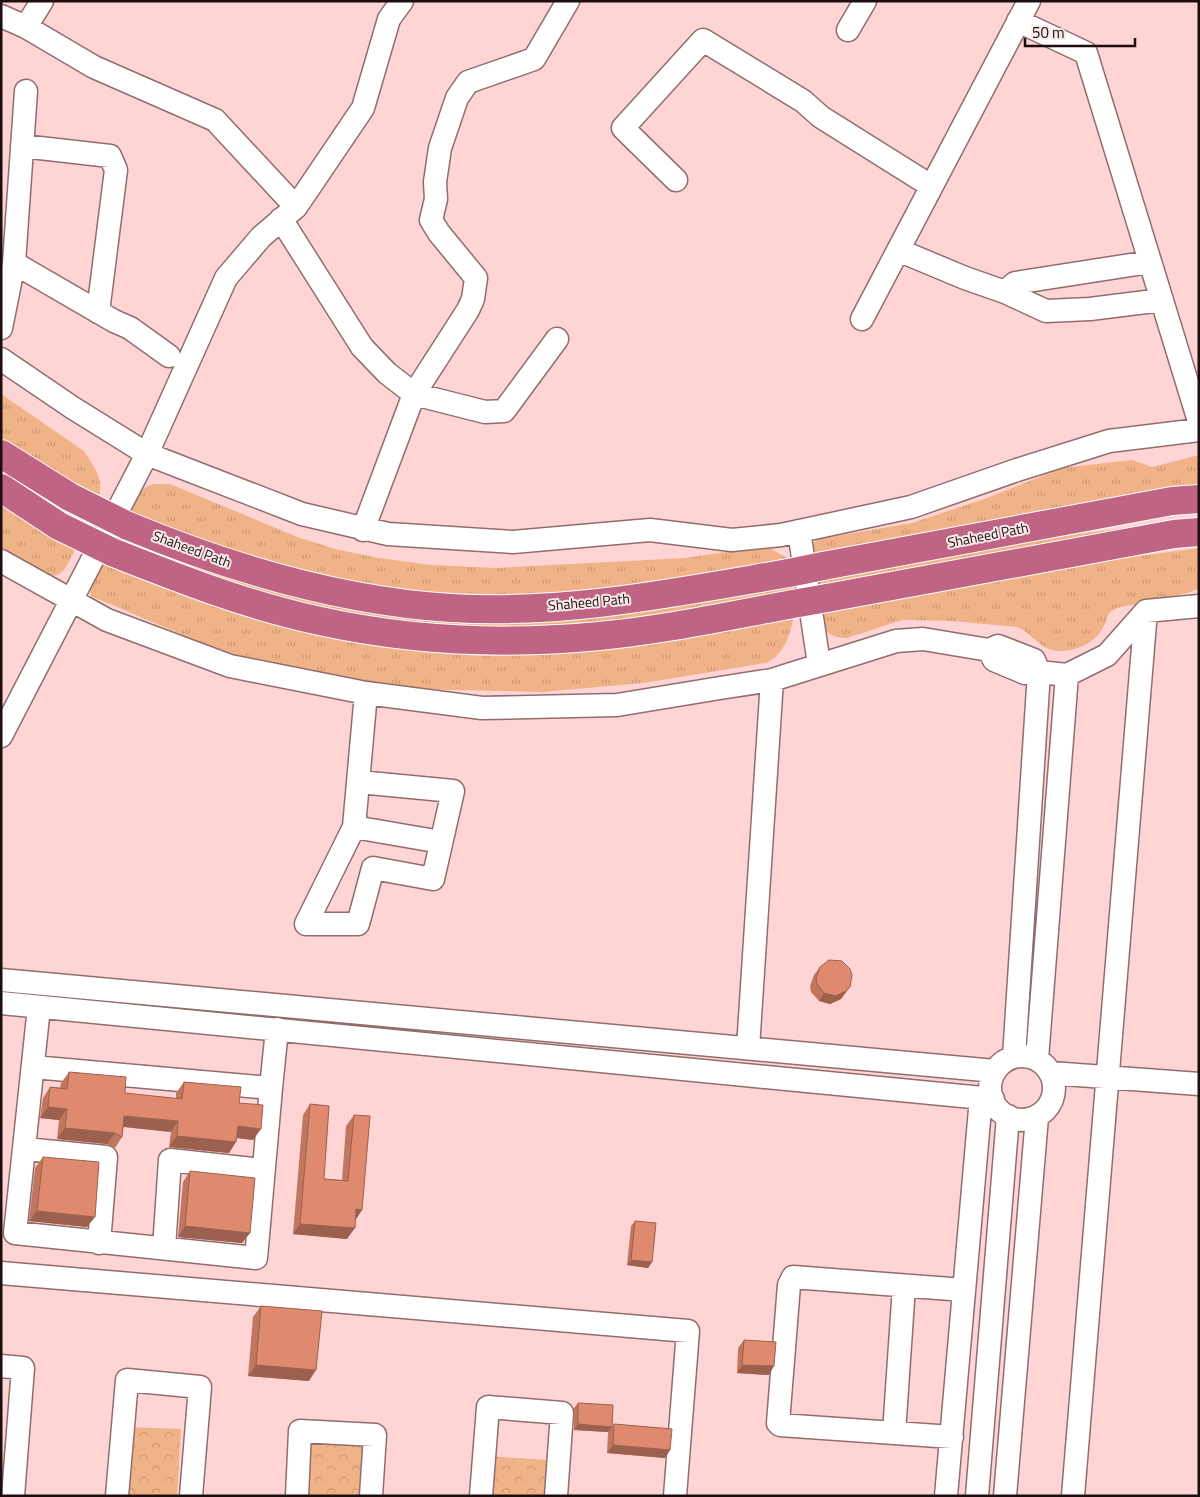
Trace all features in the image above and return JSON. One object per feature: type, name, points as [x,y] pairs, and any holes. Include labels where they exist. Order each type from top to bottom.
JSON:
[{"type":"highway","name":"Shaheed Path","points":[[1,454],[70,497],[126,525],[169,543],[277,578],[338,592],[396,602],[451,608],[511,608],[599,603],[663,595],[1172,501],[1199,499]]},
{"type":"highway","points":[[1,488],[59,526],[112,552],[252,604],[321,622],[450,640],[506,641],[600,636],[793,604],[1174,534],[1199,532]]},
{"type":"street","points":[[26,28],[42,1]]},
{"type":"street","points":[[3,730],[147,454],[226,278],[261,237],[288,213],[362,108],[389,19],[402,1]]},
{"type":"street","points":[[364,530],[414,394],[468,310],[473,298],[476,278],[439,233],[431,220],[436,199],[440,148],[457,98],[468,82],[534,59],[568,1]]},
{"type":"street","points":[[848,30],[864,1]]},
{"type":"street","points":[[862,319],[1029,1]]},
{"type":"street","points":[[1,16],[94,67],[215,120],[288,213],[362,347],[387,373],[414,394],[485,412],[504,411],[557,339]]},
{"type":"street","points":[[1018,21],[1086,53],[1199,421]]},
{"type":"street","points":[[676,180],[623,128],[703,40],[803,101],[821,117],[931,186]]},
{"type":"street","points":[[1,328],[14,263],[26,91]]},
{"type":"street","points":[[22,146],[110,156],[116,170],[98,312]]},
{"type":"street","points":[[898,250],[965,278],[1005,292],[1046,311],[1090,309],[1162,300]]},
{"type":"street","points":[[1005,292],[1015,283],[1150,262]]},
{"type":"street","points":[[14,263],[98,312],[130,328],[169,356]]},
{"type":"street","points":[[1,359],[73,408],[147,454],[302,514],[364,530],[388,534],[513,542],[650,530],[732,540],[799,531],[911,507],[1017,470],[1109,441],[1199,430]]},
{"type":"street","points":[[799,531],[819,664]]},
{"type":"street","points":[[1,561],[107,620],[230,666],[366,693],[482,708],[617,705],[772,680],[896,641],[923,639],[989,650],[994,660],[1025,674],[1039,672],[1067,675],[1108,655],[1146,611],[1199,606]]},
{"type":"street","points":[[1073,1496],[1146,611]]},
{"type":"street","points":[[1014,1057],[1039,672]]},
{"type":"street","points":[[1044,1066],[1067,675]]},
{"type":"street","points":[[748,1048],[772,680]]},
{"type":"street","points":[[359,782],[453,791],[433,879],[373,868],[358,924],[306,924],[354,827],[366,693]]},
{"type":"street","points":[[354,827],[441,842]]},
{"type":"street","points":[[1,980],[995,1071]]},
{"type":"street","points":[[1,1003],[987,1098],[1002,1113],[1026,1120],[1037,1116],[1048,1108],[1053,1098],[1054,1084],[1044,1066],[1032,1057],[1008,1059],[995,1071],[987,1098],[964,1290],[946,1496]]},
{"type":"street","points":[[39,1007],[15,1233],[256,1258],[262,1170],[277,1029]]},
{"type":"street","points":[[1044,1066],[1107,1077],[1199,1084]]},
{"type":"street","points":[[33,1067],[271,1088]]},
{"type":"street","points":[[976,1496],[1008,1116]]},
{"type":"street","points":[[1006,1496],[1037,1116]]},
{"type":"street","points":[[25,1149],[106,1157],[99,1242]]},
{"type":"street","points":[[164,1248],[170,1160],[262,1170]]},
{"type":"street","points":[[1,1273],[688,1331],[675,1496]]},
{"type":"street","points":[[952,1437],[783,1426],[778,1422],[788,1285],[793,1277],[964,1290]]},
{"type":"street","points":[[894,1433],[904,1286]]},
{"type":"street","points":[[1,1366],[22,1368],[13,1496]]},
{"type":"street","points":[[117,1496],[127,1380],[200,1386],[191,1496]]},
{"type":"street","points":[[481,1496],[488,1407],[562,1413],[556,1496]]},
{"type":"street","points":[[297,1496],[300,1431],[375,1435],[371,1496]]},
{"type":"green space","points":[[1,394],[84,451],[96,470],[100,482],[100,498],[63,480],[1,443]]},
{"type":"green space","points":[[1199,455],[1199,497],[805,557],[809,546],[819,539],[912,523],[987,498],[1062,468],[1132,460],[1152,467]]},
{"type":"green space","points":[[153,484],[170,484],[300,538],[339,550],[431,565],[496,568],[685,558],[766,546],[787,558],[667,581],[589,591],[534,596],[427,592],[328,578],[224,554],[125,510],[136,494]]},
{"type":"green space","points":[[1,502],[76,548],[62,572],[56,575],[40,573],[1,549]]},
{"type":"green space","points":[[1199,518],[1199,529],[608,629],[397,626],[251,594],[115,543],[119,532],[463,617]]},
{"type":"green space","points":[[1199,548],[1199,589],[1143,604],[1117,608],[1109,613],[1104,626],[1095,638],[1075,649],[1052,650],[1017,627],[953,621],[902,620],[847,638],[840,638],[826,631],[814,611],[1017,572]]},
{"type":"green space","points":[[96,557],[174,588],[253,616],[334,638],[376,645],[418,648],[794,614],[786,643],[778,655],[766,663],[643,683],[542,692],[418,689],[279,669],[202,643],[91,596],[90,587]]},
{"type":"green space","points":[[127,1427],[181,1429],[177,1496],[121,1496]]},
{"type":"green space","points":[[302,1441],[364,1446],[360,1496],[298,1496]]},
{"type":"green space","points":[[487,1456],[547,1460],[544,1496],[484,1496]]},
{"type":"building","points":[[829,960],[842,961],[850,969],[852,975],[850,987],[836,996],[824,993],[817,984],[816,978],[820,967]]},
{"type":"building","points":[[69,1072],[126,1077],[125,1093],[182,1099],[184,1082],[241,1087],[239,1103],[263,1105],[261,1129],[238,1126],[236,1142],[177,1136],[178,1121],[124,1116],[122,1137],[115,1133],[65,1128],[67,1109],[48,1107],[50,1087],[67,1089]]},
{"type":"building","points":[[310,1104],[329,1106],[324,1179],[348,1181],[354,1115],[370,1116],[362,1210],[356,1209],[355,1228],[300,1224]]},
{"type":"building","points":[[43,1157],[99,1162],[95,1217],[37,1211]]},
{"type":"building","points":[[190,1171],[255,1178],[250,1233],[185,1226]]},
{"type":"building","points":[[635,1221],[656,1223],[652,1262],[631,1260]]},
{"type":"building","points":[[261,1306],[322,1311],[316,1370],[256,1365]]},
{"type":"building","points":[[744,1340],[776,1342],[774,1366],[742,1365]]},
{"type":"building","points":[[578,1403],[613,1405],[612,1427],[578,1424]]},
{"type":"building","points":[[614,1424],[672,1429],[670,1450],[613,1445]]}]
